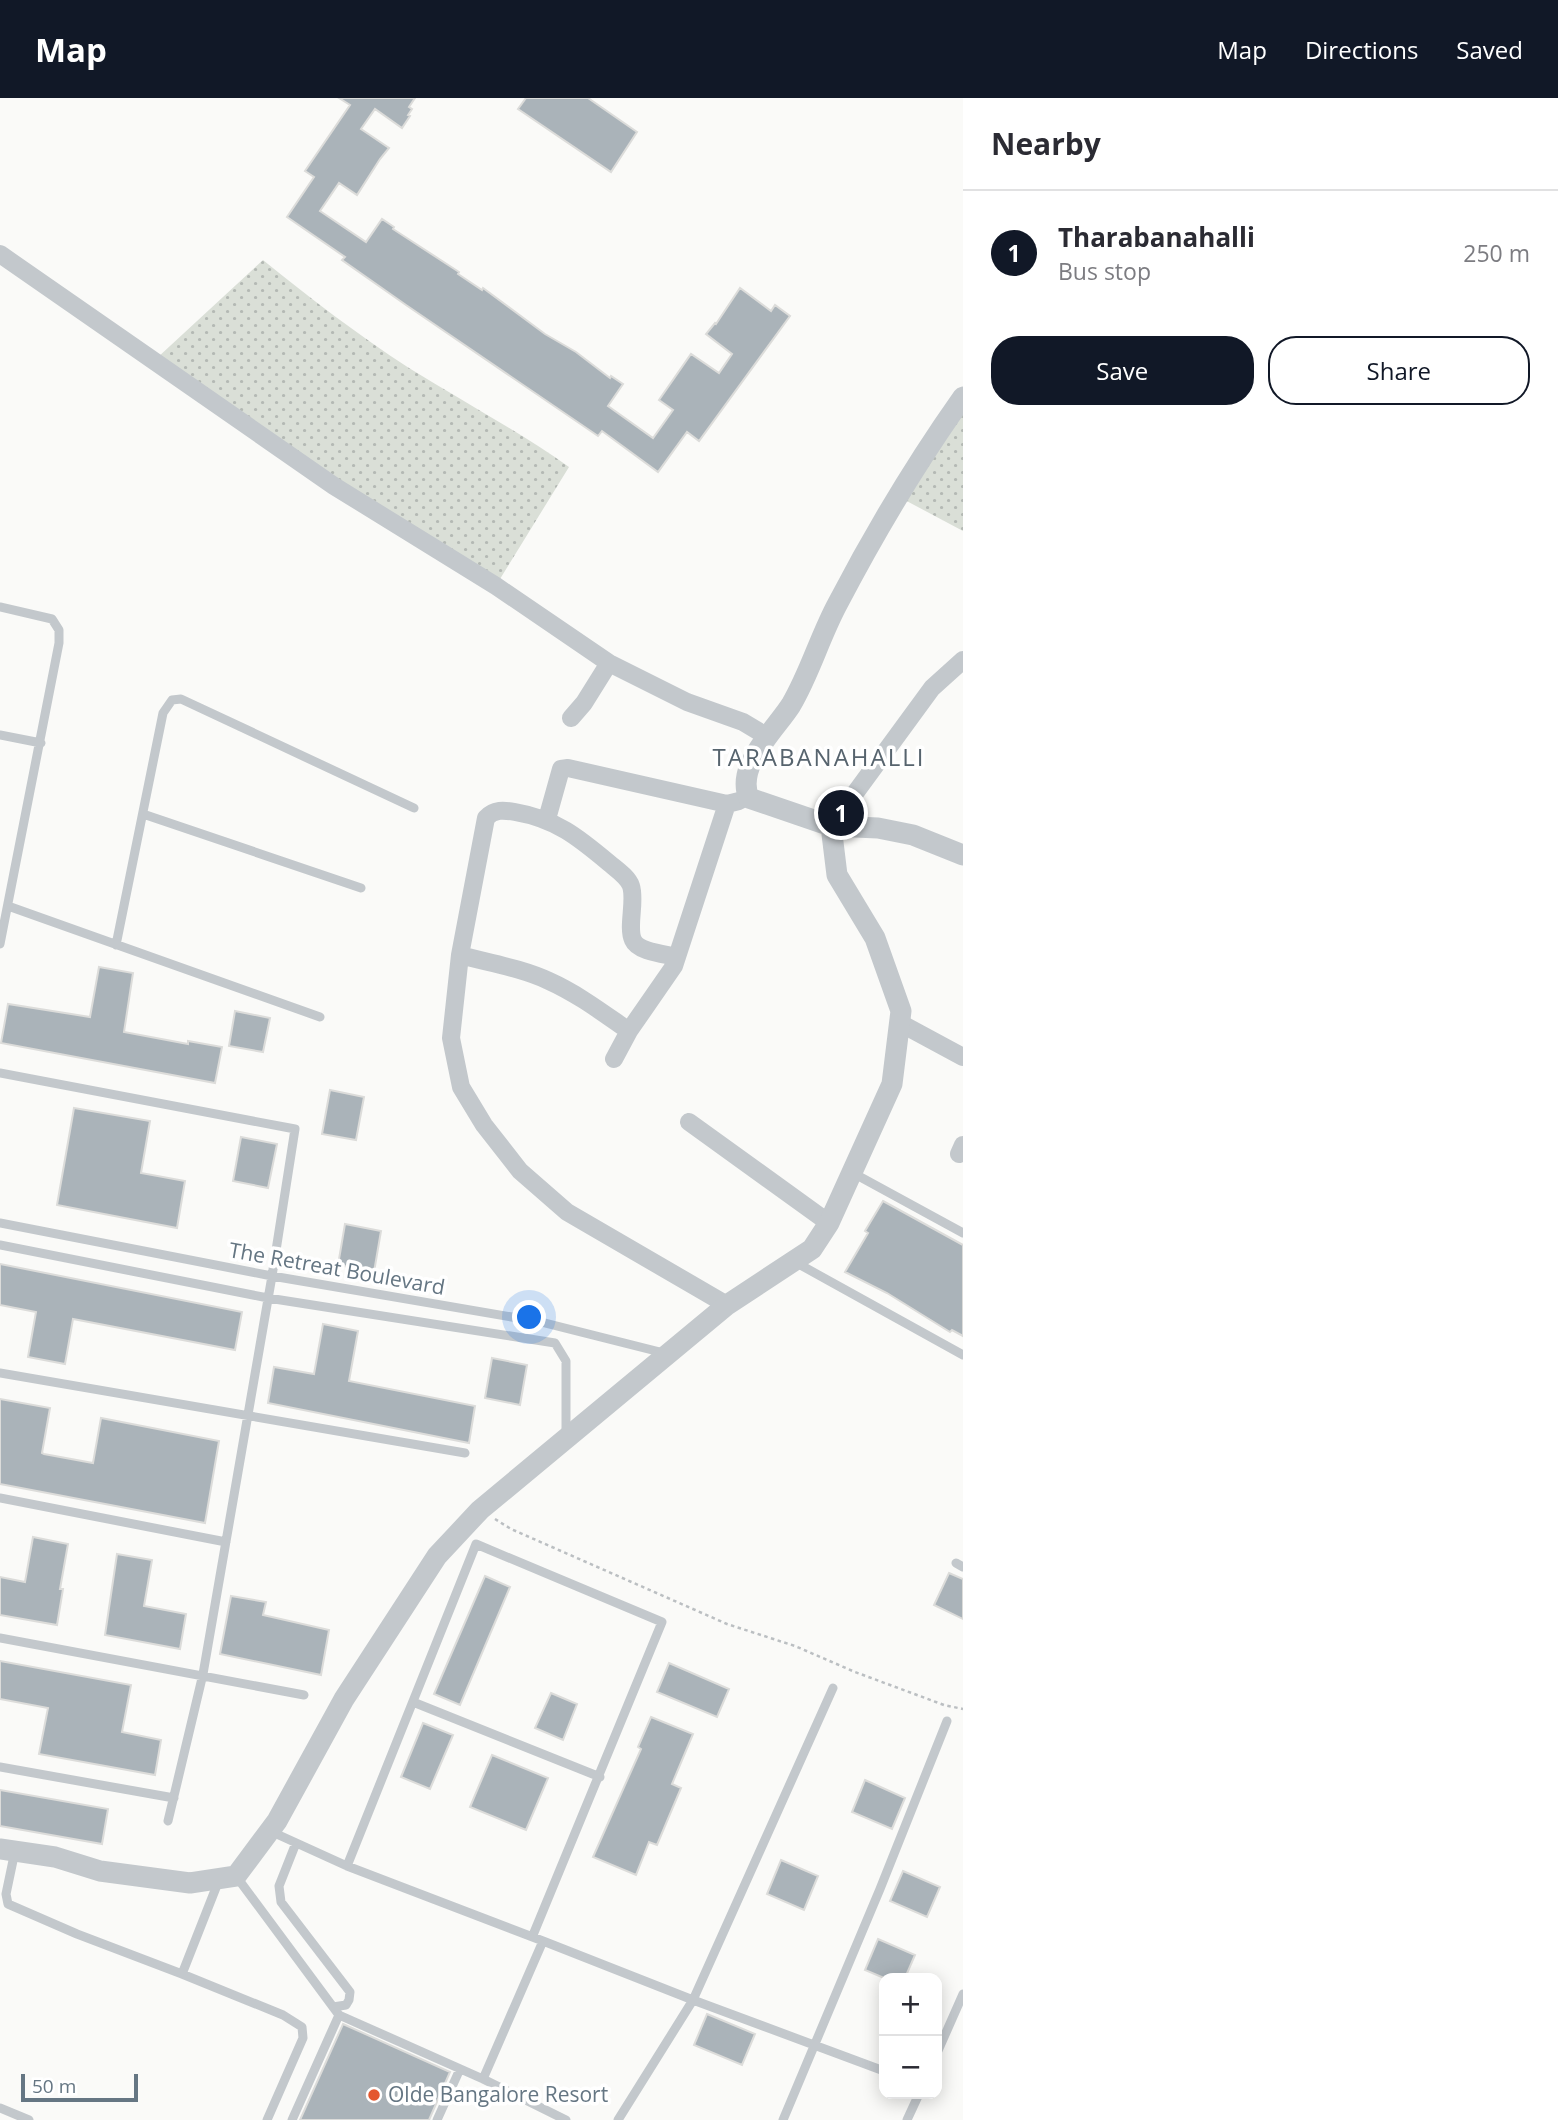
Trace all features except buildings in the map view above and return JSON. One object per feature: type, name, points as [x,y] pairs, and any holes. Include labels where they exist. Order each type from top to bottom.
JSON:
[{"type":"street","points":[[0,254],[334,486],[496,586],[609,663],[687,702],[743,722],[768,737]]},
{"type":"street","points":[[749,799],[746,790],[747,777],[757,752],[791,704],[837,604],[923,454],[963,397]]},
{"type":"street","points":[[8,1850],[55,1857],[100,1871],[165,1880],[191,1883],[228,1877],[270,1831],[344,1699],[437,1556],[480,1510],[727,1304],[811,1249],[829,1223],[892,1084],[901,1011],[875,938],[837,875],[831,826],[932,688],[963,660]]},
{"type":"street","points":[[571,718],[584,703],[609,663]]},
{"type":"street","points":[[547,819],[561,769],[568,768],[727,804],[749,799],[831,826],[878,828],[914,835],[963,855]]},
{"type":"street","points":[[614,1059],[629,1031],[674,965],[727,804]]},
{"type":"street","points":[[677,957],[638,947],[632,939],[631,885],[580,839],[547,819],[506,811],[491,812],[486,818],[460,955],[451,1038],[461,1087],[484,1125],[520,1171],[567,1212],[727,1304]]},
{"type":"street","points":[[460,955],[527,972],[549,981],[582,998],[629,1031]]},
{"type":"street","points":[[900,1023],[963,1057]]},
{"type":"street","points":[[689,1122],[829,1223]]},
{"type":"lane","points":[[0,607],[52,619],[60,629],[41,743],[0,944]]},
{"type":"lane","points":[[116,945],[163,713],[172,700],[181,699],[414,808]]},
{"type":"lane","points":[[0,735],[41,743]]},
{"type":"lane","points":[[143,814],[361,888]]},
{"type":"lane","points":[[0,888],[11,890]]},
{"type":"lane","points":[[8,906],[320,1017]]},
{"type":"lane","points":[[0,1073],[295,1129],[203,1674],[169,1821]]},
{"type":"lane","points":[[853,1173],[963,1233]]},
{"type":"lane","name":"The Retreat Boulevard","points":[[0,1223],[272,1276],[541,1322],[667,1354]]},
{"type":"lane","points":[[0,1245],[268,1298],[555,1343],[566,1361],[566,1439]]},
{"type":"lane","points":[[793,1261],[963,1355]]},
{"type":"lane","points":[[0,1373],[465,1453]]},
{"type":"lane","points":[[0,1498],[226,1542]]},
{"type":"lane","points":[[348,1866],[476,1544],[662,1622],[533,1935]]},
{"type":"lane","points":[[0,1638],[304,1695]]},
{"type":"lane","points":[[618,2120],[693,2000],[833,1688]]},
{"type":"lane","points":[[413,1702],[600,1777]]},
{"type":"lane","points":[[783,2120],[947,1721]]},
{"type":"lane","points":[[0,1767],[174,1798]]},
{"type":"lane","points":[[270,1831],[348,1866],[879,2069]]},
{"type":"lane","points":[[292,2120],[336,2011],[346,2005],[350,1992],[284,1907],[279,1895],[282,1875],[296,1843]]},
{"type":"lane","points":[[8,1850],[8,1904],[283,2015],[302,2027],[303,2039],[267,2120]]},
{"type":"lane","points":[[182,1974],[228,1877],[336,2011],[566,2120]]},
{"type":"lane","points":[[483,2079],[543,1941]]},
{"type":"lane","points":[[942,2042],[963,1994]]},
{"type":"lane","points":[[437,2120],[460,2069]]},
{"type":"lane","points":[[907,2120],[917,2099]]},
{"type":"lane","points":[[0,2108],[29,2120]]},
{"type":"path","points":[[480,1510],[511,1530],[727,1624],[795,1646],[930,1701],[963,1709]]},
{"type":"shaded area","points":[[263,260],[390,355],[569,467],[500,579],[325,471],[157,358]]},
{"type":"shaded area","points":[[963,408],[963,531],[901,498]]},
{"type":"place","name":"Tharabanahalli","points":[[841,813]]},
{"type":"place","name":"Olde Bangalore Resort","points":[[374,2095]]},
{"type":"district","name":"TARABANAHALLI","points":[[819,758]]}]
